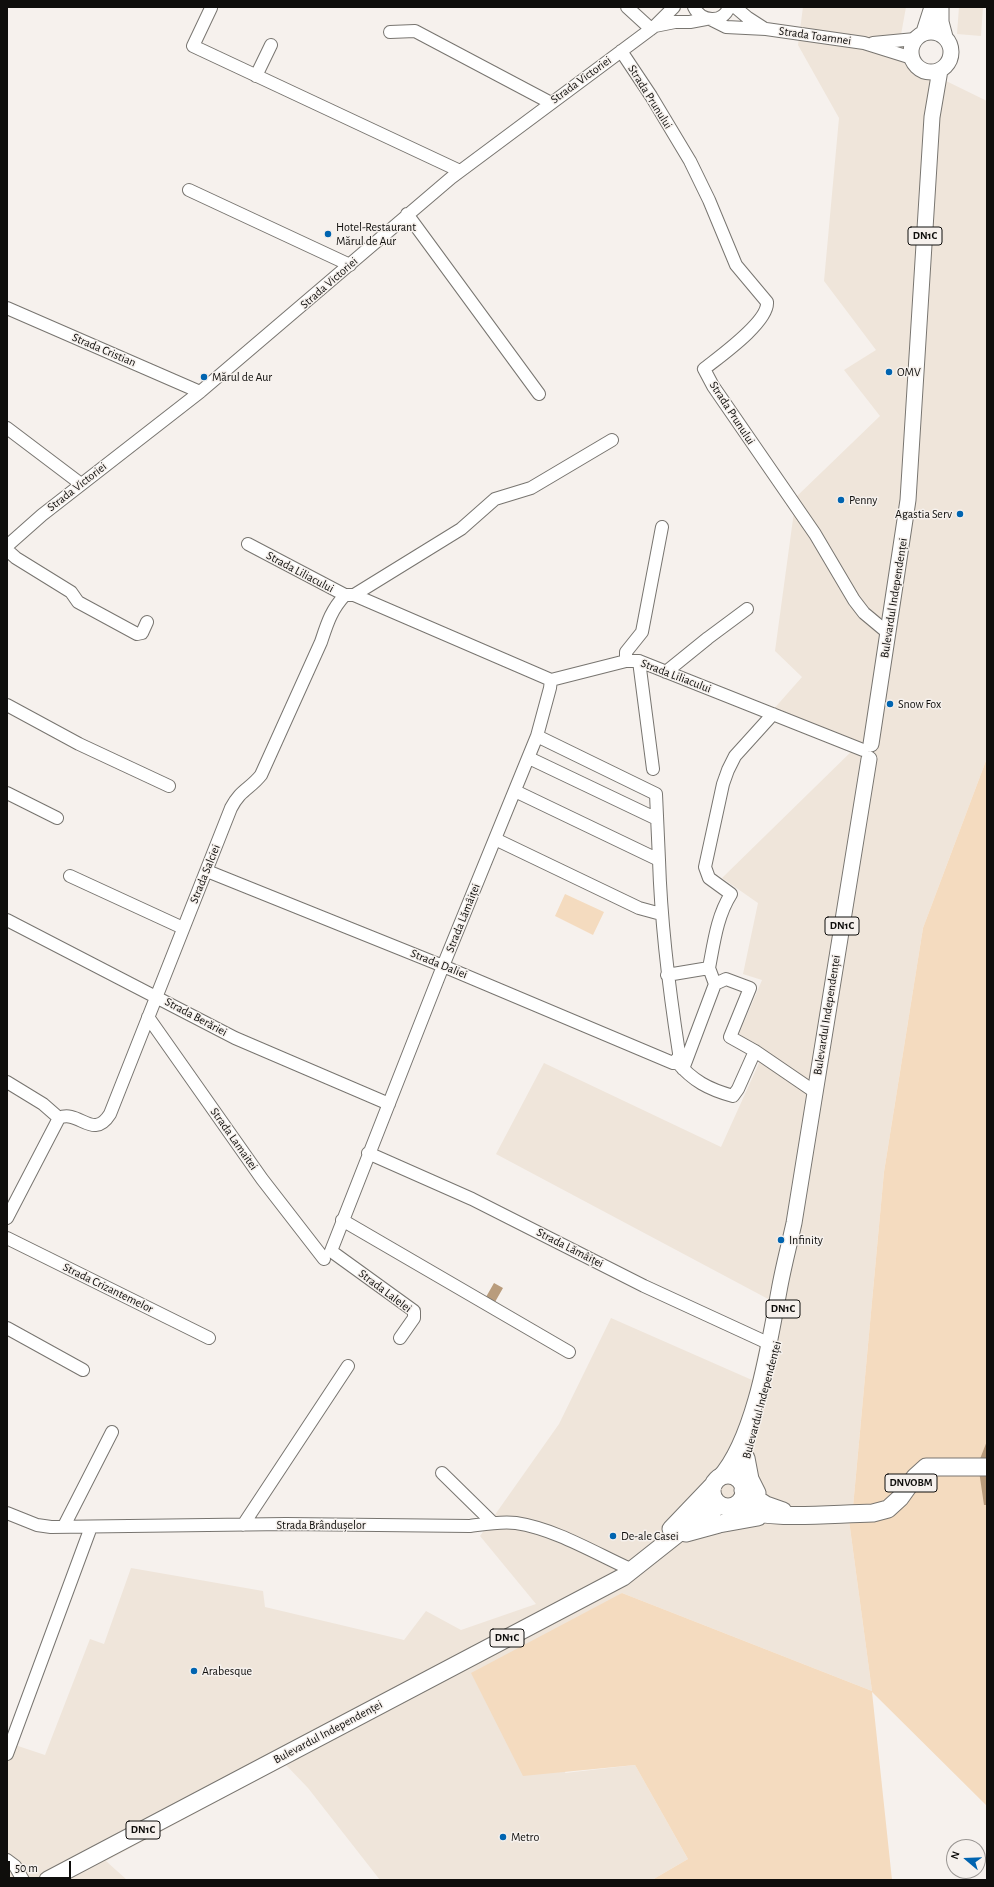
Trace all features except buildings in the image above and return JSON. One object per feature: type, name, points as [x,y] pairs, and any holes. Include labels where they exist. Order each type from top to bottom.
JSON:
[{"type":"highway","points":[[746,1458],[750,1479],[768,1510]]},
{"type":"highway","name":"DNVOBM","points":[[724,1506],[743,1512],[768,1510],[796,1514],[873,1513],[888,1509],[900,1498],[915,1477],[926,1467],[987,1467]]},
{"type":"highway","points":[[724,1506],[714,1499],[712,1494],[716,1481],[732,1476],[768,1510]]},
{"type":"highway","name":"Bulevardul Independenței","points":[[608,1585],[670,1531],[716,1481]]},
{"type":"highway","name":"DN1C","points":[[724,1506],[738,1503],[742,1497],[742,1486]]},
{"type":"highway","name":"Bulevardul Independenței","points":[[48,1880],[623,1577],[678,1536],[690,1524],[724,1506]]},
{"type":"highway","name":"DNVOBM","points":[[678,1536],[768,1510]]},
{"type":"main road","points":[[932,7],[920,36],[911,51],[912,58],[918,67],[932,72],[940,70]]},
{"type":"main road","name":"DN1C","points":[[940,70],[945,66],[951,55],[949,42],[945,37],[941,22],[941,7]]},
{"type":"main road","points":[[920,36],[932,31],[945,37]]},
{"type":"main road","name":"Bulevardul Independenței","points":[[923,70],[932,117]]},
{"type":"main road","name":"Bulevardul Independenței","points":[[742,1486],[746,1458],[766,1395],[777,1347],[789,1271],[794,1223],[908,500],[932,117],[940,70]]},
{"type":"main road","name":"Bulevardul Independenței","points":[[716,1481],[731,1464],[737,1453],[748,1422],[770,1344],[778,1291],[794,1223]]},
{"type":"street","points":[[627,7],[653,28],[675,22],[690,22],[724,15],[729,7]]},
{"type":"street","name":"Strada Victoriei","points":[[7,546],[81,484],[200,392],[350,265],[407,214],[460,171],[551,102],[653,28],[674,7]]},
{"type":"street","points":[[694,7],[700,16],[709,19]]},
{"type":"street","points":[[735,7],[748,18],[766,29]]},
{"type":"street","points":[[211,8],[193,46],[460,171]]},
{"type":"street","name":"Strada Toamnei","points":[[709,19],[726,27],[766,29],[864,43],[912,58]]},
{"type":"street","points":[[390,32],[415,31],[551,102]]},
{"type":"street","name":"Strada Toamnei","points":[[864,43],[920,36]]},
{"type":"street","points":[[256,76],[271,45]]},
{"type":"street","name":"Strada Prunului","points":[[621,51],[651,96],[690,161],[710,200],[736,265],[767,302],[766,310],[747,335],[704,369],[713,386],[815,534],[854,600],[864,613],[888,633]]},
{"type":"street","points":[[189,190],[350,265]]},
{"type":"street","points":[[407,214],[540,394]]},
{"type":"street","name":"Strada Cristian","points":[[7,308],[200,392]]},
{"type":"street","points":[[7,428],[81,484]]},
{"type":"street","points":[[350,595],[461,529],[495,499],[530,488],[612,440]]},
{"type":"street","points":[[626,660],[626,652],[642,632],[662,527]]},
{"type":"street","name":"Strada Liliacului","points":[[248,544],[350,595],[551,680],[626,660],[639,661],[868,751]]},
{"type":"street","points":[[7,550],[16,558],[71,592],[78,602],[137,634],[142,633],[147,622]]},
{"type":"street","name":"Strada Salciei","points":[[58,1118],[71,1117],[90,1125],[97,1125],[105,1121],[110,1114],[231,808],[244,788],[254,784],[261,775],[321,642],[332,610],[350,595]]},
{"type":"street","points":[[666,672],[747,609]]},
{"type":"street","points":[[639,661],[653,769]]},
{"type":"street","name":"Strada Lămâiței","points":[[327,1255],[443,966],[529,758],[537,736],[551,680]]},
{"type":"street","points":[[7,706],[79,744],[169,786]]},
{"type":"street","points":[[715,984],[709,968],[719,920],[724,906],[731,894],[709,878],[705,867],[723,784],[735,756],[773,714]]},
{"type":"street","points":[[537,736],[656,794],[661,914],[667,975],[678,1053],[676,1064]]},
{"type":"street","points":[[529,758],[657,819]]},
{"type":"street","points":[[515,791],[659,860]]},
{"type":"street","points":[[7,793],[57,818]]},
{"type":"street","points":[[495,839],[639,908],[661,914]]},
{"type":"street","name":"Strada Daliei","points":[[207,871],[443,966],[676,1064],[689,1076],[717,1092],[734,1096],[755,1051]]},
{"type":"street","points":[[70,876],[183,928]]},
{"type":"street","name":"Strada Berăriei","points":[[7,920],[235,1038],[388,1104]]},
{"type":"street","points":[[667,975],[709,968]]},
{"type":"street","points":[[676,1064],[715,984],[726,979],[750,988],[730,1037],[755,1051],[815,1092]]},
{"type":"street","name":"Strada Lamaitei","points":[[148,1017],[262,1179],[327,1255]]},
{"type":"street","points":[[7,1082],[43,1104],[58,1118],[7,1218]]},
{"type":"street","name":"Strada Lămâiței","points":[[368,1153],[472,1199],[644,1286],[770,1344]]},
{"type":"street","points":[[342,1220],[569,1352]]},
{"type":"street","name":"Strada Crizantemelor","points":[[7,1238],[209,1338]]},
{"type":"street","name":"Strada Lalelei","points":[[327,1255],[414,1311],[414,1318],[400,1338]]},
{"type":"street","points":[[7,1328],[83,1370]]},
{"type":"street","points":[[243,1525],[348,1366]]},
{"type":"street","points":[[64,1526],[112,1432]]},
{"type":"street","points":[[442,1473],[493,1523]]},
{"type":"street","name":"Strada Brândușelor","points":[[7,1513],[37,1524],[91,1527],[243,1525],[470,1526],[493,1523],[515,1523],[534,1527],[561,1537],[628,1568]]},
{"type":"street","points":[[7,1754],[91,1527]]},
{"type":"street","points":[[7,1860],[15,1866],[23,1880]]},
{"type":"shaded area","points":[[803,7],[906,7],[897,57],[987,101],[987,758],[923,928],[884,1172],[853,1507],[848,1513],[872,1691],[622,1593],[565,1773],[635,1765],[688,1859],[652,1880],[380,1880],[308,1788],[286,1765],[106,1861],[127,1880],[7,1880],[7,1757],[12,1744],[45,1755],[90,1639],[104,1644],[131,1568],[263,1591],[265,1607],[404,1640],[426,1611],[461,1630],[536,1604],[480,1536],[559,1424],[611,1318],[752,1380],[770,1300],[496,1154],[544,1063],[721,1147],[764,1052],[739,1034],[762,980],[743,974],[758,903],[722,878],[858,745],[772,711],[802,677],[775,651],[796,497],[880,416],[844,370],[876,350],[824,281],[839,118],[798,45]]},
{"type":"shaded area","points":[[959,7],[983,7],[981,36],[957,34]]},
{"type":"shaded area","points":[[987,758],[987,1806],[872,1692],[892,1880],[652,1880],[688,1859],[635,1765],[523,1776],[471,1673],[622,1593],[872,1691],[848,1513],[853,1507],[884,1172],[923,928]]},
{"type":"shaded area","points":[[565,894],[604,912],[593,935],[555,916]]},
{"type":"shaded area","points":[[494,1283],[503,1288],[495,1302],[486,1297]]},
{"type":"shaded area","points":[[987,1441],[987,1505],[984,1505],[978,1464]]},
{"type":"place","name":"Hotel-Restaurant Mărul de Aur","points":[[328,234]]},
{"type":"place","name":"OMV","points":[[889,372]]},
{"type":"place","name":"Mărul de Aur","points":[[204,377]]},
{"type":"place","name":"Penny","points":[[841,500]]},
{"type":"place","name":"Agastia Serv","points":[[960,514]]},
{"type":"place","name":"Snow Fox","points":[[890,704]]},
{"type":"place","name":"Infinity","points":[[781,1240]]},
{"type":"place","name":"De-ale Casei","points":[[613,1536]]},
{"type":"place","name":"Arabesque","points":[[194,1671]]},
{"type":"place","name":"Metro","points":[[503,1837]]}]
